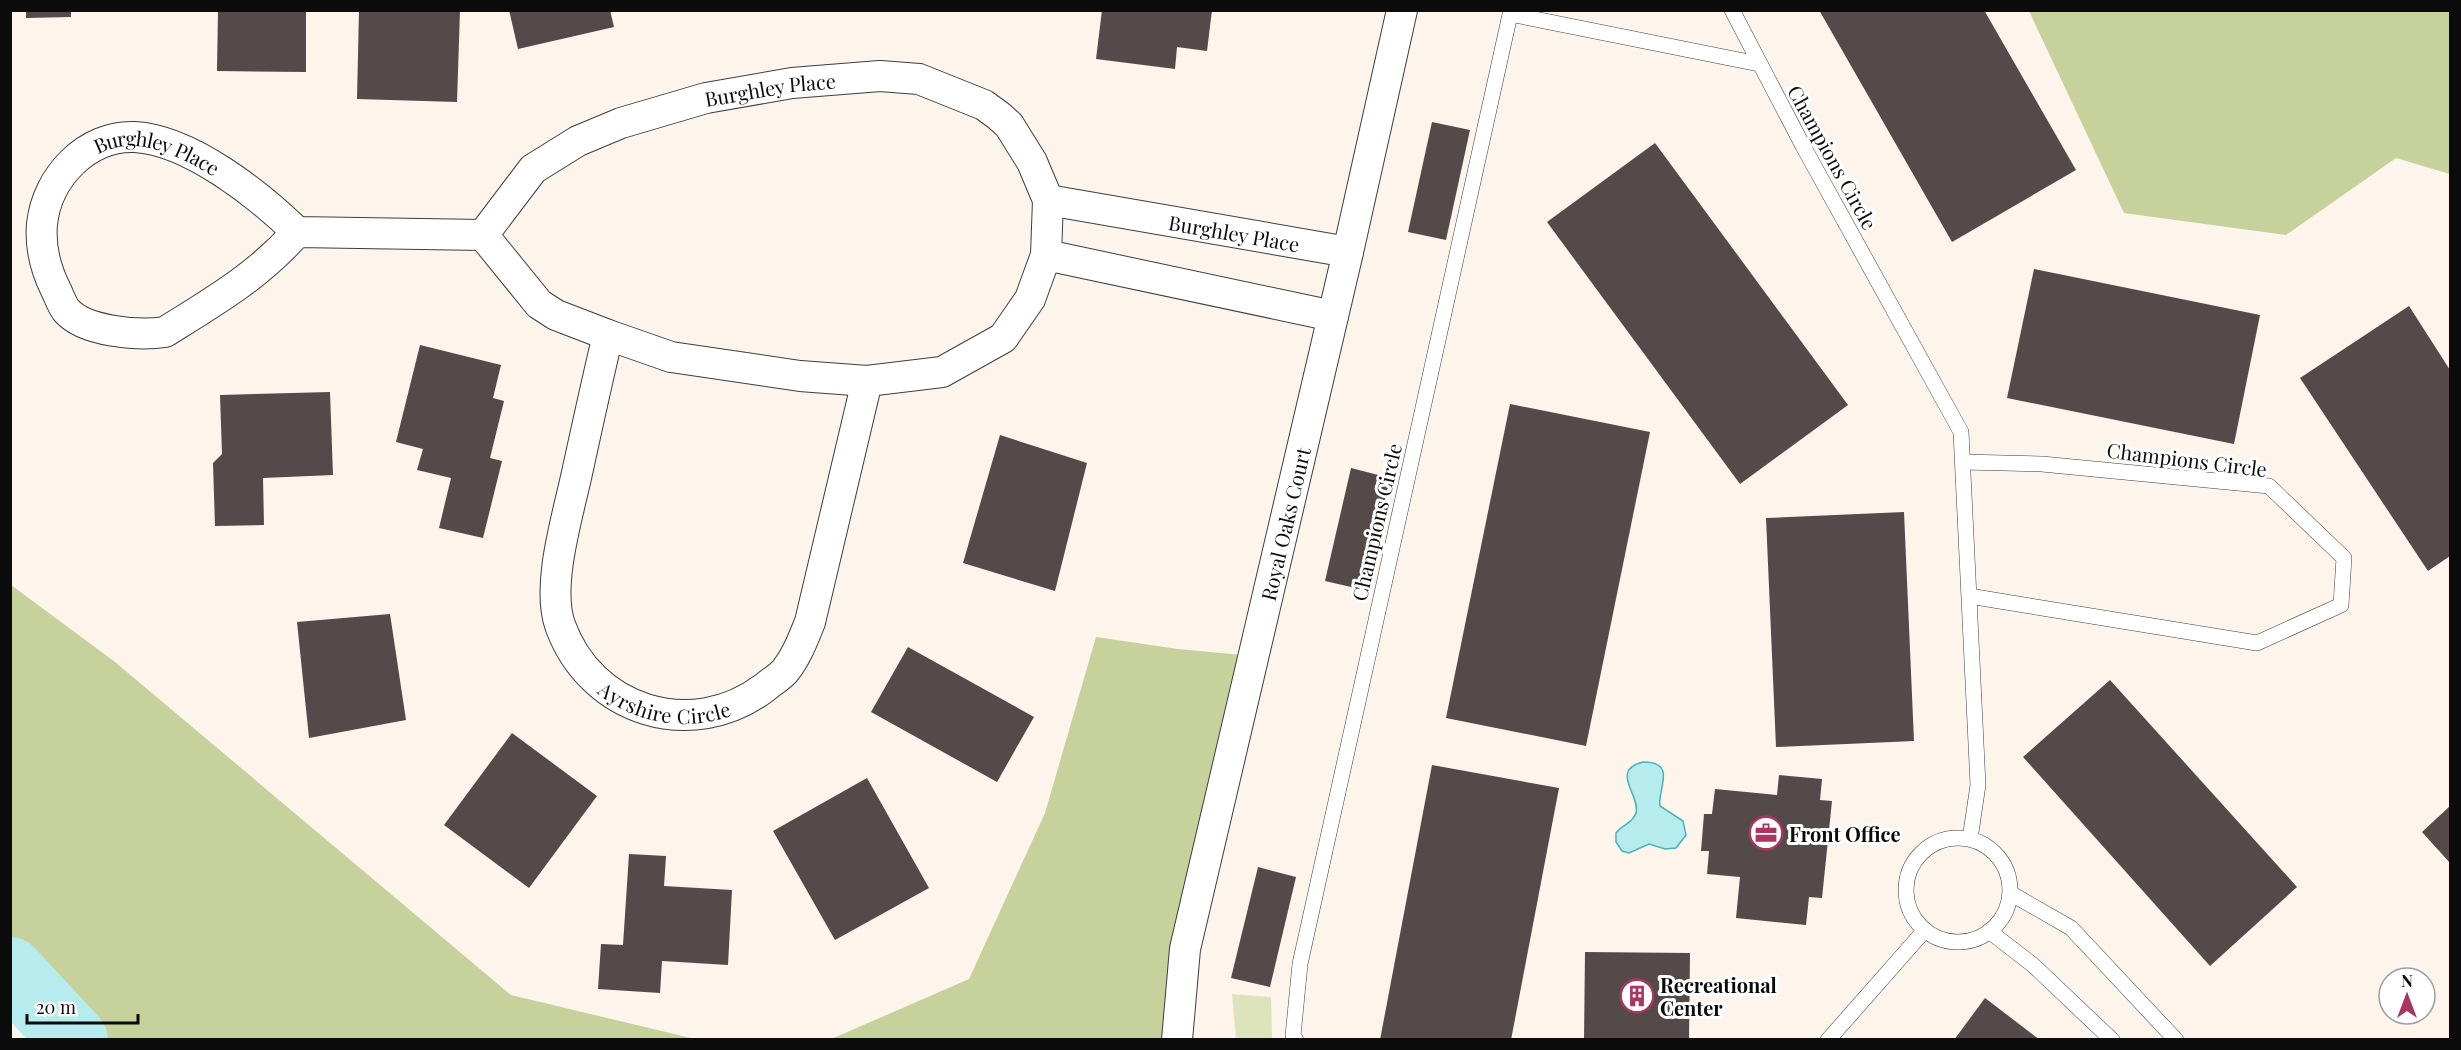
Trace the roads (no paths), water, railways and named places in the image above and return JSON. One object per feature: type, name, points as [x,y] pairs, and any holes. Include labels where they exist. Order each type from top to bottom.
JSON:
[{"type":"street","name":"Royal Oaks Court","points":[[1177,1040],[1185,949],[1348,252],[1402,10]]},
{"type":"street","name":"Burghley Place","points":[[880,76],[919,79],[984,105],[999,116],[1009,125],[1032,162],[1048,200],[1046,255],[1030,299],[1003,338],[942,372],[867,381],[800,376],[671,357],[608,335],[556,315],[539,304],[483,235],[533,169],[578,141],[621,123],[706,98],[792,83],[880,76]]},
{"type":"street","name":"Burghley Place","points":[[114,138],[153,140],[184,150],[274,209],[297,232],[272,261],[236,287],[165,332],[152,334],[93,326],[66,310],[51,279],[42,242],[42,223],[58,180],[73,161],[93,145],[114,138]]},
{"type":"street","name":"Burghley Place","points":[[1048,200],[1348,252]]},
{"type":"street","points":[[297,232],[483,235]]},
{"type":"street","points":[[1046,255],[1333,316]]},
{"type":"street","name":"Ayrshire Circle","points":[[608,335],[556,572],[560,624],[580,665],[605,690],[661,714],[693,716],[743,703],[784,672],[800,649],[815,600],[867,381]]},
{"type":"lane","name":"Champions Circle","points":[[1732,10],[1759,64],[1961,432],[1978,785],[1970,839]]},
{"type":"lane","name":"Champions Circle","points":[[1296,1040],[1293,1036],[1294,1010],[1300,964],[1510,12],[1759,64]]},
{"type":"lane","name":"Champions Circle","points":[[1963,462],[2042,464],[2269,486],[2344,558],[2341,605],[2257,643],[1969,596]]},
{"type":"lane","points":[[1956,838],[1970,839],[1995,853],[2009,879],[2010,893],[2007,908],[1989,931],[1957,942],[1935,936],[1925,930],[1909,908],[1906,894],[1911,867],[1930,846],[1956,838]]},
{"type":"lane","points":[[2010,893],[2071,928],[2176,1040]]},
{"type":"lane","points":[[1828,1040],[1925,930]]},
{"type":"lane","points":[[1989,931],[2033,965],[2112,1040]]},
{"type":"water","points":[[1643,762],[1660,766],[1664,778],[1660,806],[1683,821],[1686,835],[1676,848],[1665,849],[1649,844],[1629,853],[1622,851],[1616,842],[1616,833],[1636,813],[1627,777],[1628,771]]},
{"type":"waterway","points":[[10,971],[74,1040]]},
{"type":"place","name":"Front Office","points":[[1766,833]]},
{"type":"place","name":"Recreational Center","points":[[1637,996]]}]
